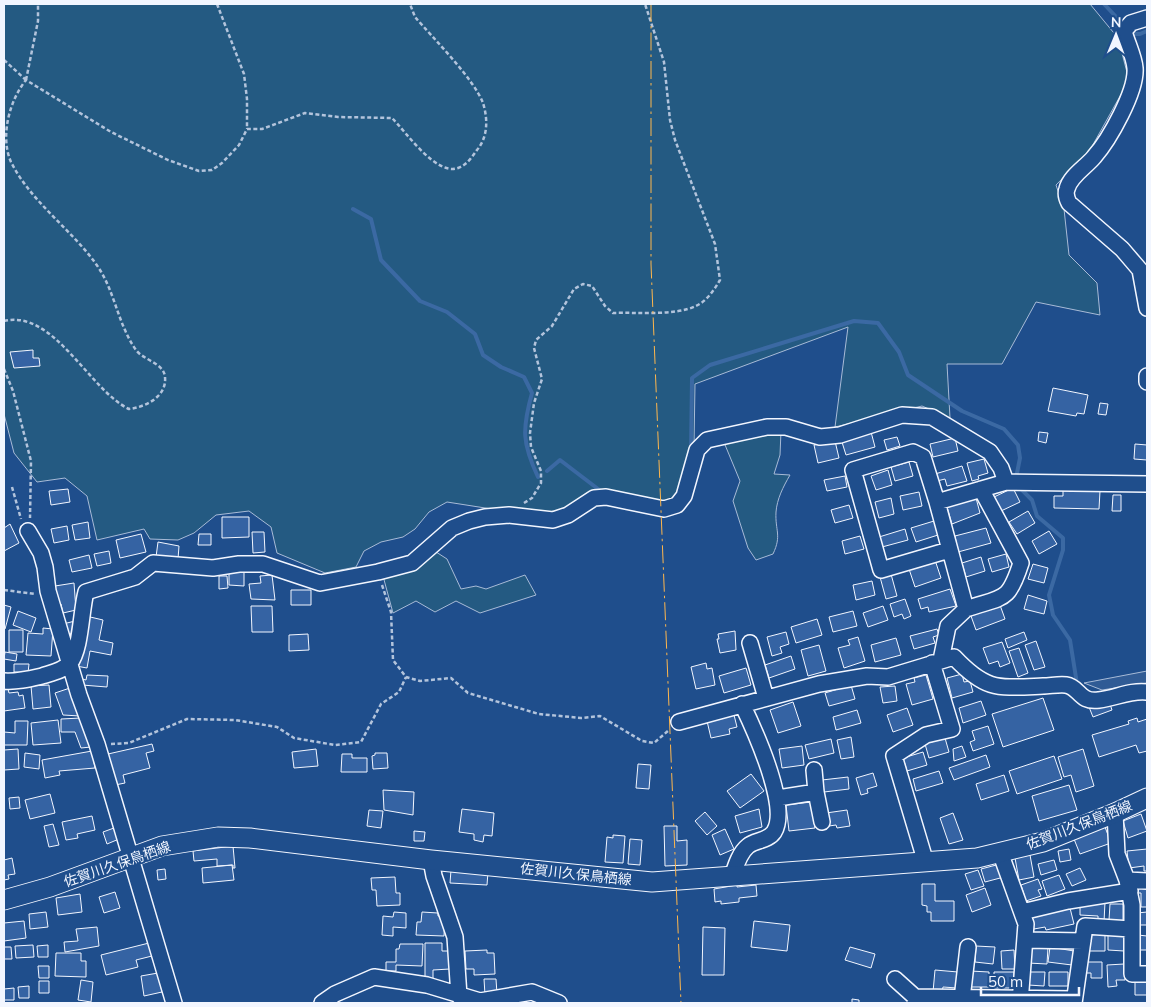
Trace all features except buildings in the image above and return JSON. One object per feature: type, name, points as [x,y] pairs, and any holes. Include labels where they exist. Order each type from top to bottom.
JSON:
[{"type":"main road","name":"佐賀川久保鳥栖線","points":[[4,900],[50,887],[129,856],[162,846],[218,837],[250,838],[431,860],[652,882],[977,858],[1043,842],[1147,798]]},
{"type":"street","points":[[1147,18],[1131,23],[1124,32],[1135,68],[1133,84],[1115,128],[1094,157],[1071,181],[1067,189],[1067,198],[1070,203],[1122,249],[1140,270],[1147,308]]},
{"type":"street","points":[[1147,376],[1147,382]]},
{"type":"street","points":[[4,681],[36,677],[57,671],[70,663],[80,636],[86,592],[135,577],[152,563],[213,568],[239,564],[263,564],[320,583],[378,572],[412,563],[452,528],[469,521],[508,515],[553,520],[568,515],[594,498],[606,496],[664,509],[677,505],[684,496],[697,450],[707,440],[767,427],[786,427],[820,437],[840,435],[902,415],[932,417],[990,452],[1001,468],[1006,482]]},
{"type":"street","points":[[949,550],[881,570],[853,470],[914,452],[923,458],[966,608]]},
{"type":"street","points":[[937,502],[1006,482],[1147,484]]},
{"type":"street","points":[[926,862],[894,756],[926,735],[952,728],[936,661],[948,626],[966,608],[1006,596],[1012,589],[1021,563],[981,489]]},
{"type":"street","points":[[28,532],[41,553],[49,594],[97,744],[174,1003]]},
{"type":"street","points":[[750,643],[766,698]]},
{"type":"street","points":[[679,722],[819,684],[867,676],[888,677],[954,657],[972,676],[990,686],[1066,685],[1087,700],[1098,700],[1137,691],[1147,692]]},
{"type":"street","points":[[732,877],[736,864],[748,846],[774,833],[778,823],[778,798],[759,747],[758,738],[742,704]]},
{"type":"street","points":[[814,770],[822,822]]},
{"type":"street","points":[[778,798],[816,792]]},
{"type":"street","points":[[1115,813],[1117,854],[1129,886],[1132,974],[1147,974]]},
{"type":"street","points":[[1000,852],[1026,924],[1020,1001]]},
{"type":"street","points":[[431,860],[434,876],[455,937],[459,996]]},
{"type":"street","points":[[1022,912],[1147,881]]},
{"type":"street","points":[[895,979],[915,1000],[1074,1001],[1086,926],[1131,928]]},
{"type":"street","points":[[1025,940],[1083,941]]},
{"type":"street","points":[[964,1000],[968,947]]},
{"type":"street","points":[[322,1003],[360,981],[374,977],[427,984],[459,996],[480,1001],[532,992],[560,1003]]},
{"type":"path","points":[[4,321],[14,320],[46,330],[68,348],[81,367],[105,392],[117,403],[129,410],[150,403],[165,384],[165,375],[161,368],[139,354],[132,344],[116,311],[113,296],[96,264],[33,192],[11,162],[6,146],[6,125],[20,88],[26,80],[38,21],[38,4]]},
{"type":"path","points":[[4,60],[26,80],[111,132],[168,160],[199,171],[212,170],[222,163],[239,144],[247,129],[247,99],[244,74],[217,4]]},
{"type":"path","points":[[247,129],[262,129],[305,113],[338,117],[392,118],[434,162],[445,168],[457,169],[467,162],[482,143],[487,126],[483,103],[473,84],[415,17],[410,4]]},
{"type":"path","points":[[508,515],[532,498],[541,484],[541,471],[531,447],[530,433],[534,403],[542,379],[534,348],[536,340],[552,326],[574,289],[583,284],[592,286],[605,306],[613,313],[679,311],[697,306],[711,294],[720,280],[715,244],[675,140],[670,120],[664,62],[646,4]]},
{"type":"path","points":[[4,369],[13,391],[31,461],[28,532]]},
{"type":"path","points":[[12,487],[20,517],[28,532]]},
{"type":"path","points":[[378,572],[391,612],[393,660],[406,677],[420,681],[451,678],[468,693],[539,714],[581,718],[600,716],[642,741],[654,743],[679,722]]},
{"type":"path","points":[[4,590],[49,594]]},
{"type":"path","points":[[97,744],[129,743],[187,719],[235,720],[277,727],[294,738],[335,745],[361,742],[381,704],[399,692],[406,677]]},
{"type":"shaded area","points":[[4,4],[1090,4],[1118,38],[1129,80],[1090,150],[1056,185],[1064,209],[1069,255],[1097,283],[1100,315],[1036,302],[1002,364],[947,364],[950,418],[922,406],[835,427],[848,327],[695,384],[694,445],[676,496],[661,503],[599,489],[557,514],[498,510],[447,502],[429,512],[415,529],[403,537],[381,542],[364,551],[356,567],[325,573],[277,553],[271,527],[249,511],[216,515],[194,533],[178,540],[150,539],[144,529],[97,540],[87,496],[65,478],[37,482],[14,453],[4,414]]},
{"type":"shaded area","points":[[781,431],[780,455],[774,474],[790,475],[781,493],[777,507],[778,533],[776,548],[773,554],[756,560],[748,548],[733,501],[740,481],[723,440]]},
{"type":"shaded area","points":[[433,550],[447,559],[461,589],[476,586],[486,589],[525,575],[536,595],[480,613],[456,601],[435,612],[416,601],[393,613],[383,576]]},
{"type":"shaded area","points":[[1147,671],[1147,683],[1102,690],[1084,683]]},
{"type":"waterway","points":[[1104,4],[1120,21]]},
{"type":"waterway","points":[[1133,34],[1147,31]]},
{"type":"waterway","points":[[353,209],[371,219],[381,260],[420,301],[447,312],[475,334],[483,355],[501,367],[524,377],[532,393],[526,417],[526,445],[538,477]]},
{"type":"waterway","points":[[691,450],[692,378],[710,365],[854,321],[878,323],[899,352],[908,375],[962,411],[1004,429],[1018,445],[1020,458],[1016,478]]},
{"type":"waterway","points":[[547,471],[560,460],[602,492]]},
{"type":"waterway","points":[[1021,489],[1032,500],[1037,516],[1063,538],[1063,550],[1049,595],[1053,615],[1070,640],[1077,684]]},
{"type":"power","points":[[651,4],[651,264],[681,1003]]}]
